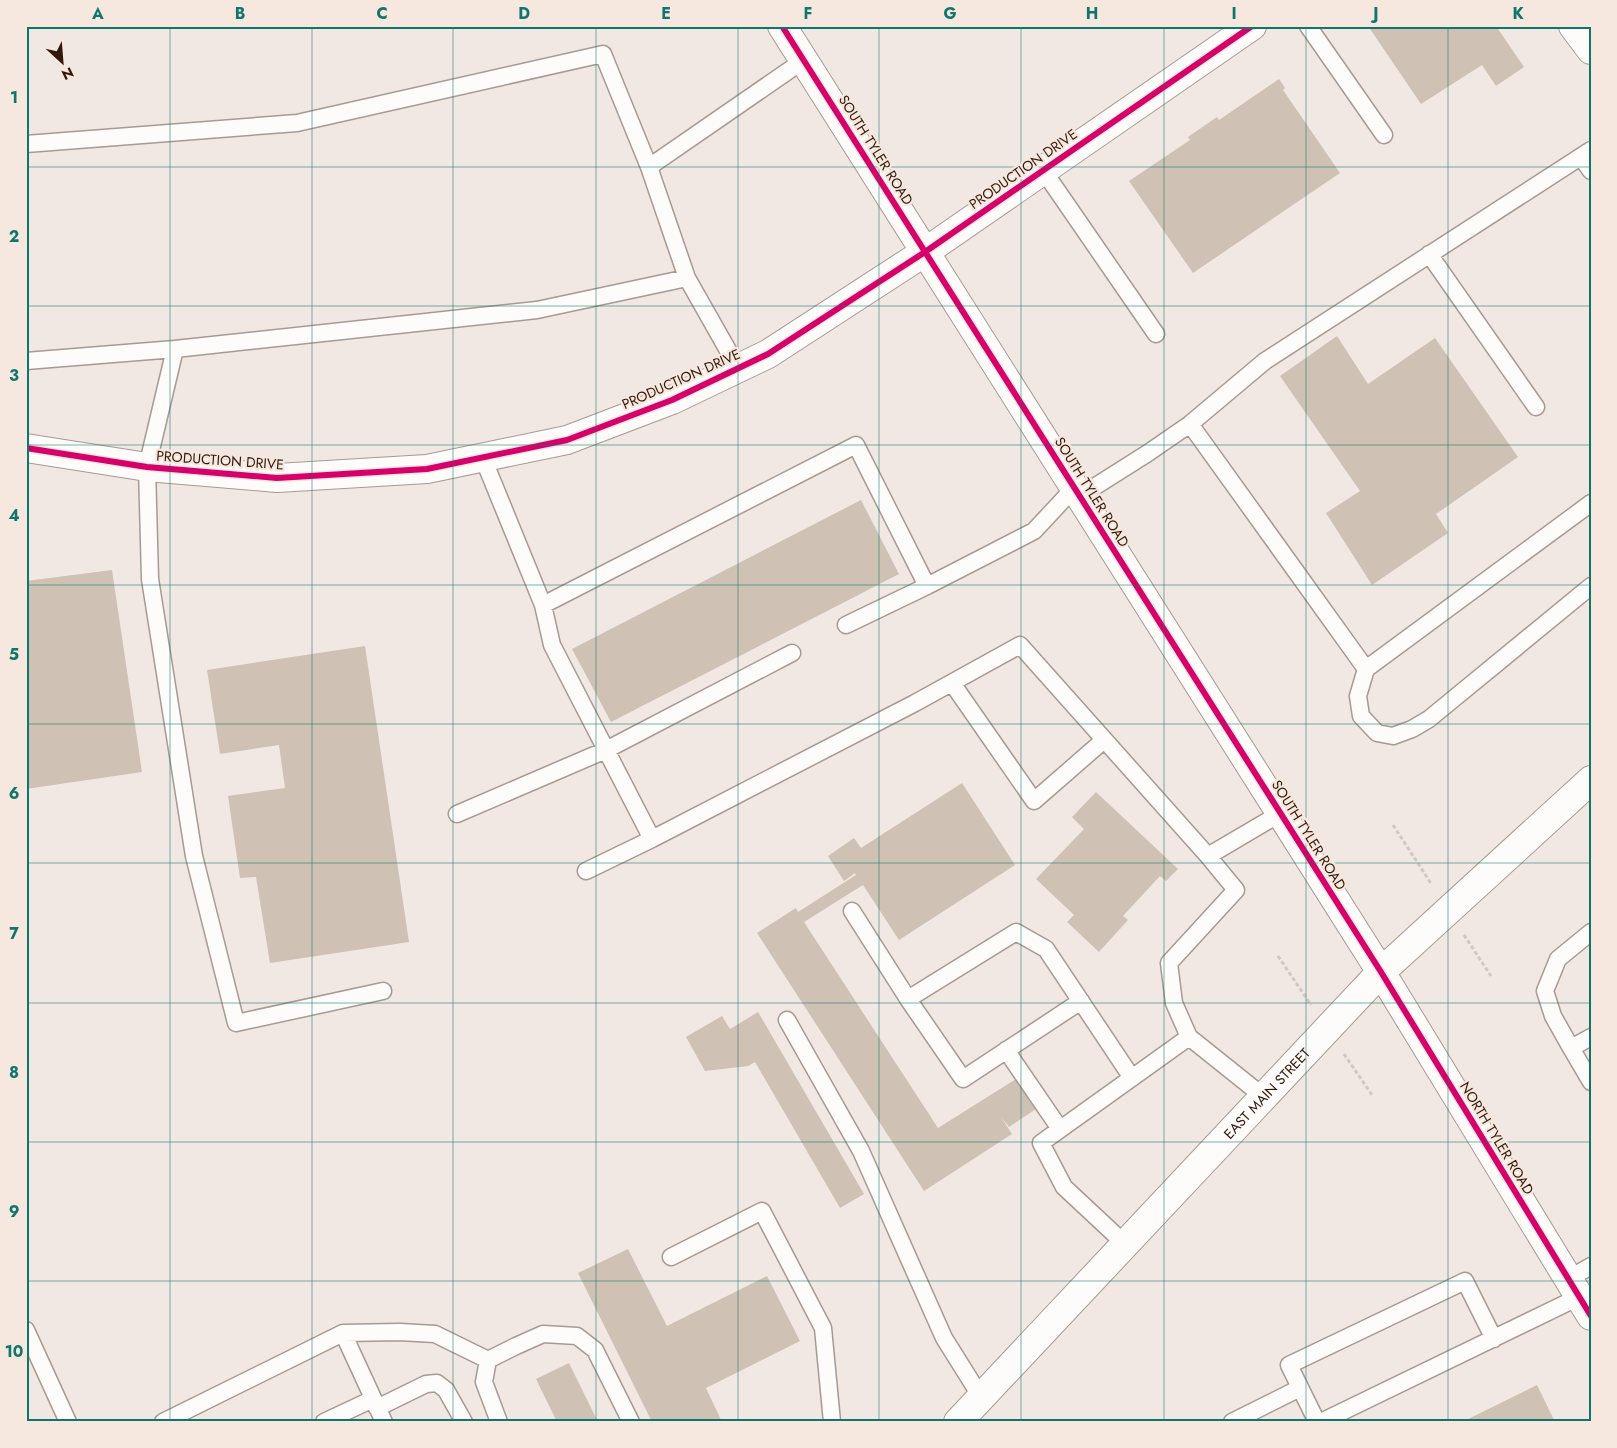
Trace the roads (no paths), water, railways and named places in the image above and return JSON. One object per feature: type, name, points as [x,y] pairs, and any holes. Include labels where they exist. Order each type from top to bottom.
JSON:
[{"type":"street","name":"SOUTH TYLER ROAD","points":[[782,26],[1381,972]]},
{"type":"street","name":"PRODUCTION DRIVE","points":[[26,448],[147,467],[278,478],[427,469],[567,440],[672,400],[768,354],[925,252],[1252,26]]},
{"type":"street","points":[[1573,26],[1591,50]]},
{"type":"street","name":"EAST MAIN STREET","points":[[958,1422],[1381,972],[1591,780]]},
{"type":"street","name":"NORTH TYLER ROAD","points":[[1381,972],[1582,1290]]},
{"type":"lane","points":[[1308,26],[1384,135]]},
{"type":"lane","points":[[26,144],[296,123],[603,54],[649,167],[687,278],[738,368]]},
{"type":"lane","points":[[649,167],[804,60]]},
{"type":"lane","points":[[846,625],[1034,531],[1077,492],[1148,453],[1190,424],[1264,360],[1586,154],[1591,171]]},
{"type":"lane","points":[[1043,170],[1156,334]]},
{"type":"lane","points":[[1429,254],[1536,407]]},
{"type":"lane","points":[[26,361],[175,349],[537,310],[687,278]]},
{"type":"lane","points":[[175,349],[147,467],[150,578],[194,856],[236,1023],[383,991]]},
{"type":"lane","points":[[1190,424],[1366,669]]},
{"type":"lane","points":[[543,605],[856,445],[927,586]]},
{"type":"lane","points":[[483,458],[543,605],[552,645],[652,839]]},
{"type":"lane","points":[[1591,503],[1366,669],[1358,696],[1361,716],[1377,733],[1393,736],[1412,730],[1429,719],[1591,586]]},
{"type":"lane","points":[[586,871],[652,839],[952,683],[1020,645],[1236,890],[1169,964],[1174,1003],[1189,1037],[1264,1097]]},
{"type":"lane","points":[[457,814],[606,750],[792,653]]},
{"type":"lane","points":[[952,683],[1034,801],[1104,740]]},
{"type":"lane","points":[[1208,856],[1281,813]]},
{"type":"lane","points":[[852,911],[908,999],[963,1079],[1080,1001]]},
{"type":"lane","points":[[908,999],[1016,932],[1046,948],[1132,1078]]},
{"type":"lane","points":[[1591,932],[1558,960],[1545,991],[1553,1016],[1591,1082]]},
{"type":"lane","points":[[787,1020],[861,1151],[944,1338],[981,1397]]},
{"type":"lane","points":[[1125,1244],[1064,1187],[1041,1143],[1189,1037]]},
{"type":"lane","points":[[1571,1048],[1591,1037]]},
{"type":"lane","points":[[1006,1050],[1060,1129]]},
{"type":"lane","points":[[671,1257],[762,1212],[823,1328],[832,1422]]},
{"type":"lane","points":[[1316,1422],[1289,1365],[1466,1281],[1494,1339]]},
{"type":"lane","points":[[1321,1422],[1494,1339],[1582,1290]]},
{"type":"lane","points":[[26,1330],[68,1422]]},
{"type":"lane","points":[[163,1422],[343,1333],[400,1332],[435,1334],[488,1360]]},
{"type":"lane","points":[[343,1333],[378,1409]]},
{"type":"lane","points":[[488,1360],[543,1334],[577,1336],[595,1350],[631,1422]]},
{"type":"lane","points":[[488,1360],[484,1382],[499,1422]]},
{"type":"lane","points":[[324,1422],[378,1409],[426,1384],[437,1382],[446,1390],[464,1422]]},
{"type":"lane","points":[[1232,1422],[1300,1388]]}]
